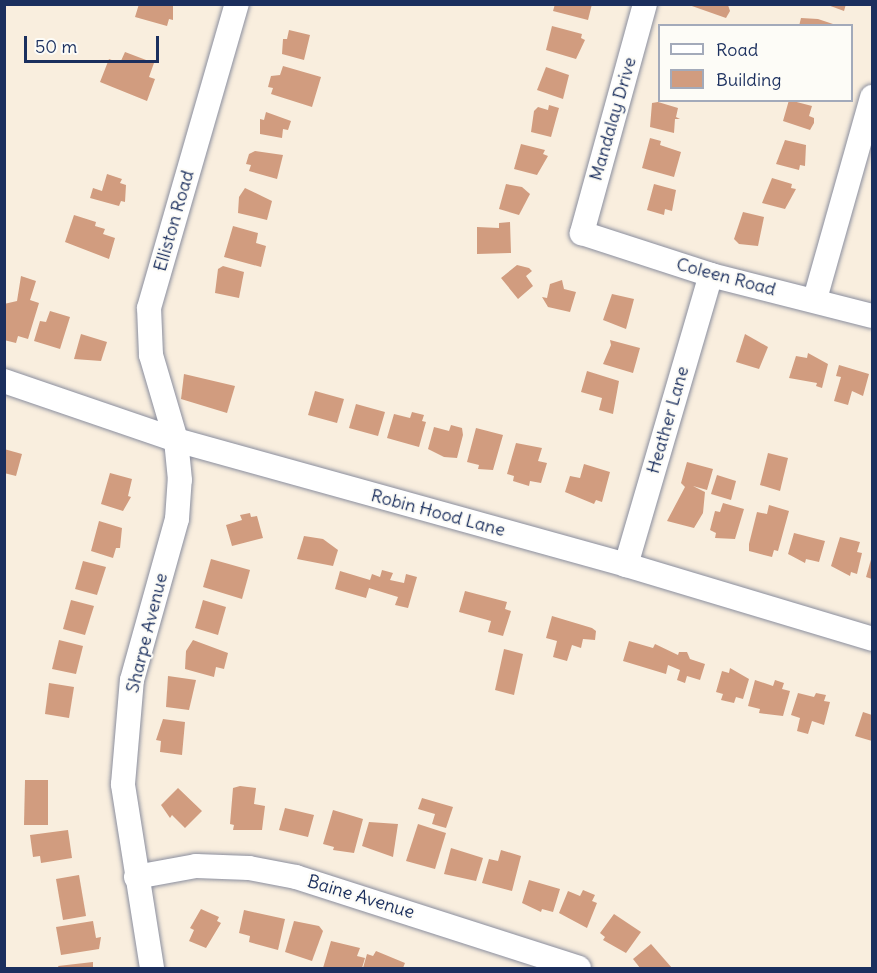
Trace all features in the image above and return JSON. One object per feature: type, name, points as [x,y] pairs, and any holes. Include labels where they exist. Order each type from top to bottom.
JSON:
[{"type":"street","name":"Elliston Road","points":[[176,440],[151,355],[150,308],[237,4]]},
{"type":"street","name":"Mandalay Drive","points":[[582,233],[645,4]]},
{"type":"street","points":[[815,299],[873,97]]},
{"type":"street","name":"Coleen Road","points":[[582,233],[711,275],[815,299],[873,316]]},
{"type":"street","name":"Heather Lane","points":[[626,565],[711,275]]},
{"type":"street","name":"Robin Hood Lane","points":[[4,381],[176,440],[626,565],[873,639]]},
{"type":"street","name":"Sharpe Avenue","points":[[152,969],[123,784],[132,680],[177,519],[180,480],[176,440]]},
{"type":"street","name":"Baine Avenue","points":[[136,878],[196,866],[249,868],[296,877],[571,963],[579,969]]},
{"type":"building","points":[[139,4],[173,4],[173,20],[169,19],[167,26],[135,17]]},
{"type":"building","points":[[555,4],[592,4],[588,20],[553,11]]},
{"type":"building","points":[[825,4],[846,4],[844,11]]},
{"type":"building","points":[[689,5],[728,5],[730,11],[726,18]]},
{"type":"building","points":[[801,18],[818,19],[833,24],[800,24]]},
{"type":"building","points":[[552,26],[582,34],[581,38],[585,40],[576,59],[546,50]]},
{"type":"building","points":[[289,30],[310,35],[304,60],[282,54],[283,39],[287,39]]},
{"type":"building","points":[[125,52],[154,63],[149,77],[155,79],[147,101],[100,82],[109,59],[120,63]]},
{"type":"building","points":[[283,66],[321,77],[312,107],[271,94],[273,88],[268,87],[271,76],[280,75]]},
{"type":"building","points":[[546,67],[569,75],[563,99],[537,90]]},
{"type":"building","points":[[658,102],[678,108],[676,117],[680,119],[675,119],[674,133],[650,127],[652,103]]},
{"type":"building","points":[[788,102],[812,106],[809,116],[814,118],[814,123],[810,130],[783,121]]},
{"type":"building","points":[[549,105],[559,108],[551,137],[531,132],[534,111],[538,107],[548,110]]},
{"type":"building","points":[[266,112],[291,121],[288,130],[283,129],[282,138],[260,134],[260,119],[264,120]]},
{"type":"building","points":[[650,138],[661,141],[660,145],[681,152],[674,177],[642,168]]},
{"type":"building","points":[[785,140],[806,145],[805,166],[800,165],[799,170],[776,164]]},
{"type":"building","points":[[521,144],[545,150],[543,154],[548,156],[537,175],[514,169]]},
{"type":"building","points":[[255,151],[283,155],[277,179],[249,171],[251,165],[246,164],[249,154]]},
{"type":"building","points":[[107,174],[122,179],[120,183],[126,185],[125,202],[121,201],[119,206],[90,198],[93,188],[102,191]]},
{"type":"building","points":[[772,178],[792,184],[791,188],[796,189],[785,209],[762,203]]},
{"type":"building","points":[[506,184],[522,187],[530,194],[519,215],[499,209]]},
{"type":"building","points":[[654,184],[676,190],[672,211],[665,209],[664,215],[647,210]]},
{"type":"building","points":[[245,188],[272,201],[267,220],[238,213],[239,197]]},
{"type":"building","points":[[743,212],[764,217],[758,246],[739,244],[734,239]]},
{"type":"building","points":[[74,215],[96,222],[95,226],[105,229],[103,234],[115,238],[109,259],[65,242]]},
{"type":"building","points":[[510,222],[511,253],[477,254],[477,227],[499,228],[499,223]]},
{"type":"building","points":[[233,226],[258,233],[256,243],[266,246],[261,267],[224,257]]},
{"type":"building","points":[[517,265],[532,271],[526,276],[533,286],[518,299],[501,278]]},
{"type":"building","points":[[223,266],[244,272],[239,298],[215,293],[218,269]]},
{"type":"building","points":[[21,276],[36,281],[30,300],[39,303],[28,339],[18,336],[16,343],[4,340],[4,304],[17,301]]},
{"type":"building","points":[[562,280],[564,289],[576,292],[570,312],[548,307],[542,297],[547,298],[550,284]]},
{"type":"building","points":[[612,294],[634,299],[626,329],[603,320]]},
{"type":"building","points":[[50,311],[70,317],[60,349],[34,341],[40,321],[46,322]]},
{"type":"building","points":[[81,334],[107,342],[101,361],[74,359]]},
{"type":"building","points":[[745,334],[768,347],[759,369],[736,362]]},
{"type":"building","points":[[610,340],[640,348],[633,373],[603,364],[611,345]]},
{"type":"building","points":[[808,353],[828,364],[822,388],[816,386],[817,383],[789,378],[796,356],[807,358]]},
{"type":"building","points":[[839,365],[869,374],[863,396],[852,391],[848,405],[834,401],[841,377],[836,376]]},
{"type":"building","points":[[587,371],[619,381],[613,414],[599,410],[602,398],[581,392]]},
{"type":"building","points":[[184,374],[235,386],[227,413],[181,399]]},
{"type":"building","points":[[315,391],[344,399],[337,423],[308,415]]},
{"type":"building","points":[[356,404],[385,412],[378,436],[349,428]]},
{"type":"building","points":[[412,412],[424,415],[422,421],[426,422],[419,447],[387,438],[394,414],[410,418]]},
{"type":"building","points":[[451,425],[462,428],[463,435],[457,458],[444,457],[428,449],[434,427],[449,431]]},
{"type":"building","points":[[476,428],[503,435],[493,470],[478,469],[479,465],[467,462]]},
{"type":"building","points":[[516,443],[542,448],[538,461],[547,463],[541,483],[530,481],[529,486],[513,481],[514,476],[507,474]]},
{"type":"building","points":[[4,449],[22,454],[16,476],[4,473]]},
{"type":"building","points":[[768,453],[788,458],[780,491],[760,485]]},
{"type":"building","points":[[687,462],[713,469],[707,490],[693,486],[705,492],[703,513],[694,528],[667,521],[685,487],[681,483]]},
{"type":"building","points":[[584,464],[610,472],[602,502],[596,500],[594,504],[565,492],[570,476],[580,478]]},
{"type":"building","points":[[110,473],[132,479],[128,496],[131,497],[123,511],[101,504]]},
{"type":"building","points":[[717,475],[736,481],[731,500],[711,494]]},
{"type":"building","points":[[723,503],[744,509],[735,539],[715,538],[716,533],[710,530],[715,511],[720,512]]},
{"type":"building","points":[[769,505],[789,511],[778,551],[774,550],[772,557],[749,551],[757,512],[767,514]]},
{"type":"building","points":[[250,513],[251,517],[257,516],[263,538],[232,546],[226,525],[242,520],[240,515]]},
{"type":"building","points":[[99,521],[122,528],[120,548],[116,548],[113,558],[91,551]]},
{"type":"building","points":[[794,533],[825,541],[819,562],[806,559],[805,563],[788,554]]},
{"type":"building","points":[[304,536],[323,539],[338,550],[333,566],[297,559]]},
{"type":"building","points":[[840,537],[860,542],[857,552],[862,553],[857,574],[851,572],[850,576],[831,566]]},
{"type":"building","points":[[872,556],[872,579],[866,577]]},
{"type":"building","points":[[211,559],[250,570],[242,599],[203,587]]},
{"type":"building","points":[[83,561],[106,567],[97,595],[75,589]]},
{"type":"building","points":[[382,570],[393,573],[390,580],[404,583],[406,574],[417,577],[408,608],[395,605],[398,597],[369,588],[366,598],[335,589],[340,571],[370,580],[372,574],[380,577]]},
{"type":"building","points":[[465,591],[507,602],[505,609],[511,611],[503,636],[488,632],[491,621],[459,612]]},
{"type":"building","points":[[71,600],[94,606],[85,635],[63,629]]},
{"type":"building","points":[[203,600],[226,607],[218,635],[195,628]]},
{"type":"building","points":[[552,616],[592,628],[596,631],[595,640],[583,639],[581,648],[572,645],[567,661],[553,657],[557,641],[546,638]]},
{"type":"building","points":[[59,640],[83,646],[76,674],[52,669]]},
{"type":"building","points":[[193,640],[228,653],[224,669],[216,667],[214,677],[185,669],[186,651]]},
{"type":"building","points":[[629,641],[653,648],[655,644],[678,655],[679,652],[687,652],[690,659],[705,664],[700,680],[687,676],[685,683],[677,680],[680,670],[668,665],[666,674],[623,661]]},
{"type":"building","points":[[504,649],[523,654],[514,695],[495,690]]},
{"type":"building","points":[[730,668],[749,679],[743,699],[736,697],[734,703],[721,700],[723,694],[716,692],[722,671],[729,673]]},
{"type":"building","points":[[168,676],[196,680],[189,710],[166,707]]},
{"type":"building","points":[[755,680],[773,686],[775,680],[784,683],[782,689],[790,691],[783,716],[759,713],[760,709],[748,706]]},
{"type":"building","points":[[49,683],[74,687],[69,718],[45,714]]},
{"type":"building","points":[[798,693],[814,697],[816,693],[826,695],[824,701],[830,702],[824,725],[812,721],[808,734],[797,731],[800,718],[791,715]]},
{"type":"building","points":[[863,712],[872,715],[872,741],[855,736]]},
{"type":"building","points":[[163,719],[185,722],[182,755],[160,752],[161,741],[156,740]]},
{"type":"building","points":[[25,780],[48,780],[48,825],[24,825]]},
{"type":"building","points":[[240,786],[256,788],[254,804],[265,806],[262,830],[233,830],[234,825],[230,824],[233,788]]},
{"type":"building","points":[[178,788],[202,811],[185,828],[172,815],[170,818],[161,805]]},
{"type":"building","points":[[422,798],[453,807],[446,828],[432,824],[435,814],[418,809]]},
{"type":"building","points":[[285,808],[314,815],[308,837],[279,830]]},
{"type":"building","points":[[333,810],[363,819],[354,853],[333,850],[334,847],[323,844]]},
{"type":"building","points":[[369,822],[398,824],[393,857],[362,846]]},
{"type":"building","points":[[418,824],[446,833],[435,869],[406,861]]},
{"type":"building","points":[[68,830],[72,858],[41,863],[40,856],[33,857],[30,835]]},
{"type":"building","points":[[451,848],[483,858],[476,881],[444,874]]},
{"type":"building","points":[[501,850],[521,856],[512,891],[482,883],[489,859],[498,861]]},
{"type":"building","points":[[79,875],[86,916],[63,920],[56,879]]},
{"type":"building","points":[[529,880],[560,889],[553,912],[542,909],[541,912],[522,903]]},
{"type":"building","points":[[583,890],[595,895],[592,901],[597,903],[587,928],[559,913],[568,891],[580,896]]},
{"type":"building","points":[[201,909],[219,917],[217,921],[221,923],[206,948],[189,941],[194,930],[190,928]]},
{"type":"building","points":[[244,910],[285,919],[278,950],[249,942],[250,936],[239,933]]},
{"type":"building","points":[[614,914],[641,932],[626,953],[603,940],[605,937],[600,933]]},
{"type":"building","points":[[93,921],[96,938],[101,937],[99,949],[61,955],[56,927]]},
{"type":"building","points":[[294,921],[319,926],[323,931],[312,961],[285,952]]},
{"type":"building","points":[[331,941],[360,948],[357,956],[365,958],[362,968],[323,968]]},
{"type":"building","points":[[651,944],[672,968],[640,968],[633,959]]},
{"type":"building","points":[[376,951],[405,963],[403,968],[363,968],[367,954],[373,956]]},
{"type":"building","points":[[93,962],[93,968],[59,968],[58,966]]}]
